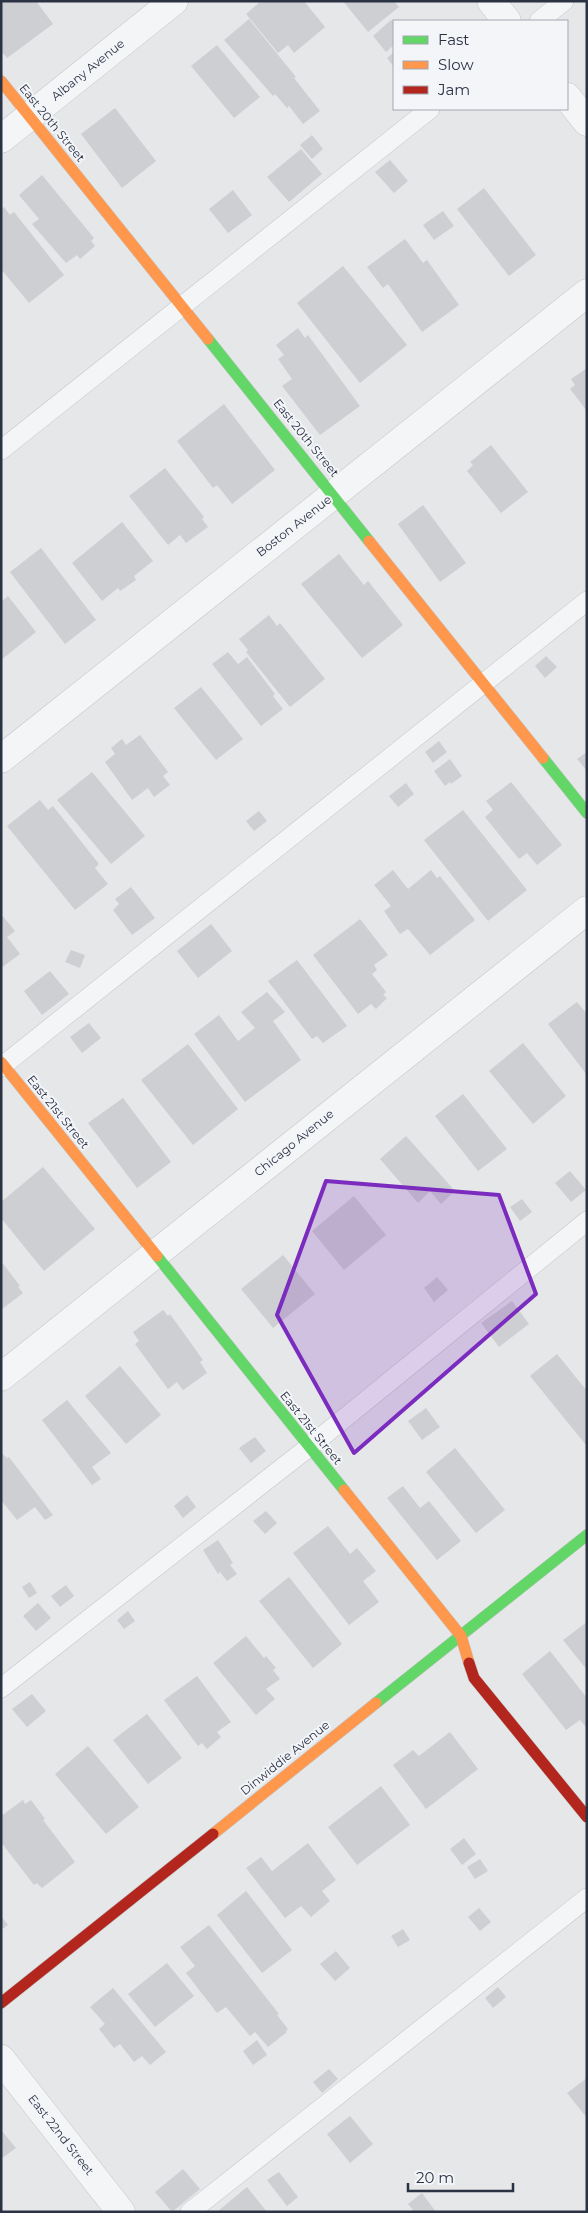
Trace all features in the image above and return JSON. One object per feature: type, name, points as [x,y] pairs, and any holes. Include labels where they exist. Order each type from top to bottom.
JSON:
[{"type":"street","name":"Albany Avenue","points":[[1,139],[174,1]]},
{"type":"street","points":[[491,1],[506,20]]},
{"type":"street","name":"East 20th Street","points":[[1,82],[587,813]]},
{"type":"street","points":[[568,97],[587,122]]},
{"type":"street","name":"Boston Avenue","points":[[1,759],[587,293]]},
{"type":"street","name":"Chicago Avenue","points":[[1,1377],[587,910]]},
{"type":"street","name":"East 21st Street","points":[[2,1065],[460,1636],[474,1678],[587,1818]]},
{"type":"street","name":"Dinwiddie Avenue","points":[[1,2003],[587,1535]]},
{"type":"street","name":"East 22nd Street","points":[[1,2059],[121,2212]]},
{"type":"lane","points":[[540,20],[564,1]]},
{"type":"lane","points":[[1,450],[429,110]]},
{"type":"lane","points":[[2,1065],[587,601]]},
{"type":"lane","points":[[1,1688],[309,1447],[587,1221]]},
{"type":"lane","points":[[190,2212],[587,1898]]},
{"type":"highlighted area","points":[[326,1181],[499,1195],[536,1294],[354,1453],[277,1315]]},
{"type":"building","points":[[1,1],[36,1],[53,24],[7,58],[1,51]]},
{"type":"building","points":[[261,1],[304,1],[325,27],[294,53],[288,45],[278,53],[246,14]]},
{"type":"building","points":[[343,1],[394,1],[399,7],[368,32]]},
{"type":"building","points":[[249,19],[296,77],[294,78],[320,111],[303,124],[289,106],[287,108],[275,94],[273,96],[224,40]]},
{"type":"building","points":[[391,20],[393,22],[393,46],[386,52],[373,36]]},
{"type":"building","points":[[217,45],[260,97],[234,118],[191,66]]},
{"type":"building","points":[[393,53],[393,66],[387,58]]},
{"type":"building","points":[[115,108],[156,161],[122,188],[81,134]]},
{"type":"building","points":[[312,135],[323,149],[312,159],[300,145]]},
{"type":"building","points":[[301,149],[322,174],[289,202],[267,177]]},
{"type":"building","points":[[390,160],[408,181],[394,193],[375,172]]},
{"type":"building","points":[[42,175],[94,238],[91,241],[95,246],[80,259],[77,255],[66,263],[32,224],[39,219],[19,195]]},
{"type":"building","points":[[484,188],[536,255],[509,276],[457,209]]},
{"type":"building","points":[[233,190],[252,215],[228,233],[209,209]]},
{"type":"building","points":[[4,207],[10,215],[14,212],[64,275],[29,303],[1,269],[1,209]]},
{"type":"building","points":[[443,211],[454,226],[434,240],[423,225]]},
{"type":"building","points":[[405,239],[423,263],[427,260],[459,305],[422,332],[388,284],[383,288],[367,267]]},
{"type":"building","points":[[343,266],[407,345],[360,383],[297,303]]},
{"type":"building","points":[[298,328],[305,338],[308,335],[360,406],[320,435],[282,386],[292,379],[278,359],[284,355],[276,345]]},
{"type":"building","points":[[587,368],[587,411],[570,389],[575,385],[571,379]]},
{"type":"building","points":[[224,404],[275,470],[232,504],[217,485],[213,488],[177,441]]},
{"type":"building","points":[[491,445],[528,492],[501,513],[467,471],[473,465],[470,462]]},
{"type":"building","points":[[165,468],[204,517],[202,519],[208,527],[186,543],[180,535],[168,545],[129,496]]},
{"type":"building","points":[[423,505],[466,563],[440,582],[398,524]]},
{"type":"building","points":[[122,522],[153,561],[134,576],[136,580],[120,591],[118,588],[102,601],[72,563]]},
{"type":"building","points":[[41,548],[96,620],[65,644],[10,572]]},
{"type":"building","points":[[339,554],[364,585],[368,581],[403,625],[362,658],[301,584]]},
{"type":"building","points":[[8,596],[36,632],[1,660],[1,602]]},
{"type":"building","points":[[269,615],[277,626],[280,623],[325,679],[290,707],[246,652],[248,650],[239,639]]},
{"type":"building","points":[[228,652],[238,664],[247,657],[275,694],[273,696],[283,709],[261,726],[212,664]]},
{"type":"building","points":[[546,656],[557,667],[545,678],[535,666]]},
{"type":"building","points":[[201,687],[243,739],[216,760],[174,708]]},
{"type":"building","points":[[140,735],[168,772],[163,776],[170,785],[154,797],[148,788],[132,800],[105,762],[115,754],[111,748],[122,739],[126,745]]},
{"type":"building","points":[[439,741],[447,752],[433,763],[425,752]]},
{"type":"building","points":[[587,752],[587,771],[577,759]]},
{"type":"building","points":[[450,759],[462,776],[445,786],[434,771]]},
{"type":"building","points":[[92,772],[145,836],[111,864],[57,800]]},
{"type":"building","points":[[511,782],[562,845],[537,865],[527,853],[519,859],[485,817],[493,810],[486,801]]},
{"type":"building","points":[[406,783],[414,794],[398,807],[389,796]]},
{"type":"building","points":[[40,800],[48,810],[53,806],[99,864],[95,868],[108,884],[75,910],[7,826]]},
{"type":"building","points":[[463,810],[527,890],[488,921],[424,840]]},
{"type":"building","points":[[259,811],[267,821],[254,831],[246,821]]},
{"type":"building","points":[[393,870],[408,889],[431,870],[437,878],[440,876],[475,920],[430,955],[408,929],[400,934],[384,911],[391,906],[374,885]]},
{"type":"building","points":[[131,887],[155,918],[132,935],[113,910],[119,904],[115,899]]},
{"type":"building","points":[[1,914],[15,931],[7,937],[20,954],[1,968]]},
{"type":"building","points":[[360,919],[388,955],[374,965],[377,970],[372,974],[386,992],[383,995],[387,998],[376,1009],[371,1004],[358,1014],[313,955]]},
{"type":"building","points":[[211,924],[232,951],[198,978],[177,951]]},
{"type":"building","points":[[71,950],[85,955],[80,968],[65,962]]},
{"type":"building","points":[[297,960],[347,1026],[323,1043],[317,1036],[312,1039],[268,981]]},
{"type":"building","points":[[50,971],[69,994],[42,1015],[24,991]]},
{"type":"building","points":[[267,992],[285,1012],[273,1021],[301,1060],[245,1102],[194,1034],[219,1015],[238,1041],[255,1028],[241,1012]]},
{"type":"building","points":[[577,1002],[587,1014],[587,1075],[548,1024]]},
{"type":"building","points":[[89,1023],[101,1038],[82,1053],[70,1037]]},
{"type":"building","points":[[523,1043],[566,1096],[533,1124],[489,1071]]},
{"type":"building","points":[[188,1044],[238,1109],[193,1145],[141,1080]]},
{"type":"building","points":[[463,1094],[507,1149],[478,1171],[435,1116]]},
{"type":"building","points":[[123,1098],[171,1162],[137,1188],[88,1123]]},
{"type":"building","points":[[406,1136],[455,1191],[441,1204],[430,1191],[418,1203],[380,1159]]},
{"type":"building","points":[[43,1167],[95,1229],[44,1271],[1,1218],[1,1202]]},
{"type":"building","points":[[570,1171],[586,1190],[571,1202],[555,1183]]},
{"type":"building","points":[[354,1196],[386,1235],[344,1270],[312,1231]]},
{"type":"building","points":[[522,1199],[532,1212],[520,1221],[510,1207]]},
{"type":"building","points":[[283,1255],[315,1294],[273,1328],[241,1289]]},
{"type":"building","points":[[1,1261],[23,1293],[1,1310]]},
{"type":"building","points":[[437,1277],[448,1290],[434,1302],[424,1288]]},
{"type":"building","points":[[512,1301],[529,1324],[499,1347],[481,1323]]},
{"type":"building","points":[[163,1310],[168,1316],[170,1314],[203,1360],[200,1362],[207,1373],[183,1390],[177,1382],[168,1389],[135,1344],[139,1341],[133,1332]]},
{"type":"building","points":[[557,1354],[587,1391],[586,1445],[530,1376]]},
{"type":"building","points":[[120,1366],[161,1415],[126,1444],[85,1396]]},
{"type":"building","points":[[67,1400],[111,1453],[92,1467],[101,1479],[92,1485],[42,1420]]},
{"type":"building","points":[[426,1408],[440,1427],[422,1440],[408,1421]]},
{"type":"building","points":[[255,1437],[266,1451],[251,1463],[239,1448]]},
{"type":"building","points":[[455,1448],[505,1510],[476,1533],[426,1472]]},
{"type":"building","points":[[1,1452],[7,1458],[9,1457],[53,1515],[45,1520],[35,1507],[17,1520],[1,1500]]},
{"type":"building","points":[[403,1486],[420,1508],[429,1501],[461,1541],[437,1560],[387,1498]]},
{"type":"building","points":[[187,1495],[196,1507],[183,1518],[174,1506]]},
{"type":"building","points":[[266,1511],[277,1523],[265,1534],[253,1521]]},
{"type":"building","points":[[328,1526],[350,1554],[357,1548],[376,1571],[363,1581],[379,1602],[349,1625],[293,1553]]},
{"type":"building","points":[[218,1540],[233,1563],[230,1565],[237,1574],[227,1581],[220,1572],[218,1574],[203,1550]]},
{"type":"building","points":[[289,1577],[342,1644],[313,1668],[259,1601]]},
{"type":"building","points":[[30,1582],[37,1593],[29,1598],[22,1587]]},
{"type":"building","points":[[66,1585],[74,1596],[60,1607],[51,1596]]},
{"type":"building","points":[[38,1603],[51,1618],[36,1631],[23,1616]]},
{"type":"building","points":[[128,1611],[135,1621],[124,1629],[117,1620]]},
{"type":"building","points":[[587,1622],[587,1670],[563,1640]]},
{"type":"building","points":[[246,1636],[264,1658],[266,1656],[276,1668],[273,1670],[280,1679],[266,1689],[275,1699],[256,1715],[213,1663]]},
{"type":"building","points":[[550,1651],[587,1698],[587,1728],[580,1720],[566,1730],[522,1674]]},
{"type":"building","points":[[197,1676],[231,1722],[217,1732],[221,1737],[207,1749],[202,1743],[198,1746],[164,1700]]},
{"type":"building","points":[[32,1694],[46,1711],[27,1727],[12,1709]]},
{"type":"building","points":[[147,1714],[182,1758],[148,1784],[113,1740]]},
{"type":"building","points":[[450,1732],[478,1769],[426,1809],[393,1765],[413,1750],[419,1756]]},
{"type":"building","points":[[88,1746],[139,1807],[106,1834],[55,1774]]},
{"type":"building","points":[[381,1786],[410,1825],[357,1865],[328,1827]]},
{"type":"building","points":[[23,1800],[25,1804],[31,1800],[45,1819],[43,1820],[75,1862],[42,1888],[37,1883],[34,1885],[1,1842],[1,1816]]},
{"type":"building","points":[[464,1838],[476,1854],[462,1865],[450,1849]]},
{"type":"building","points":[[308,1843],[336,1880],[322,1891],[330,1901],[311,1917],[301,1906],[285,1918],[246,1868],[261,1857],[272,1871]]},
{"type":"building","points":[[480,1859],[488,1871],[475,1879],[467,1867]]},
{"type":"building","points":[[246,1891],[292,1950],[262,1973],[217,1915]]},
{"type":"building","points":[[479,1908],[491,1922],[480,1931],[468,1917]]},
{"type":"building","points":[[1,1916],[8,1925],[1,1930]]},
{"type":"building","points":[[209,1925],[279,2014],[277,2015],[288,2029],[287,2032],[268,2047],[255,2032],[250,2036],[226,2007],[217,2013],[186,1973],[195,1966],[180,1947]]},
{"type":"building","points":[[403,1929],[410,1940],[398,1947],[391,1936]]},
{"type":"building","points":[[336,1951],[350,1968],[335,1981],[320,1964]]},
{"type":"building","points":[[167,1963],[194,1996],[155,2027],[128,1994]]},
{"type":"building","points":[[498,1987],[506,1997],[493,2008],[485,1998]]},
{"type":"building","points":[[113,1988],[166,2052],[150,2065],[142,2056],[134,2062],[120,2044],[114,2048],[99,2029],[105,2024],[90,2007]]},
{"type":"building","points":[[257,2040],[267,2055],[253,2065],[243,2051]]},
{"type":"building","points":[[329,2069],[338,2079],[322,2093],[313,2082]]},
{"type":"building","points":[[587,2078],[587,2118],[567,2093]]},
{"type":"building","points":[[350,2116],[373,2144],[350,2163],[327,2134]]},
{"type":"building","points":[[1,2130],[16,2148],[1,2159]]},
{"type":"building","points":[[183,2169],[200,2189],[172,2212],[155,2192]]},
{"type":"building","points":[[279,2172],[298,2197],[287,2206],[267,2180]]},
{"type":"building","points":[[247,2187],[267,2212],[217,2212]]},
{"type":"building","points":[[422,2193],[436,2212],[411,2212],[413,2210],[408,2204]]},
{"type":"traffic: fast","points":[[208,339],[369,541]]},
{"type":"traffic: fast","points":[[543,758],[587,813]]},
{"type":"traffic: fast","points":[[157,1256],[344,1490]]},
{"type":"traffic: fast","points":[[376,1703],[587,1535]]},
{"type":"traffic: slow","points":[[1,81],[208,339]]},
{"type":"traffic: slow","points":[[369,541],[543,758]]},
{"type":"traffic: slow","points":[[1,1062],[157,1256]]},
{"type":"traffic: slow","points":[[344,1490],[461,1636],[469,1663]]},
{"type":"traffic: slow","points":[[213,1834],[376,1703]]},
{"type":"traffic: jam","points":[[469,1663],[474,1678],[587,1817]]},
{"type":"traffic: jam","points":[[1,2003],[213,1834]]}]
